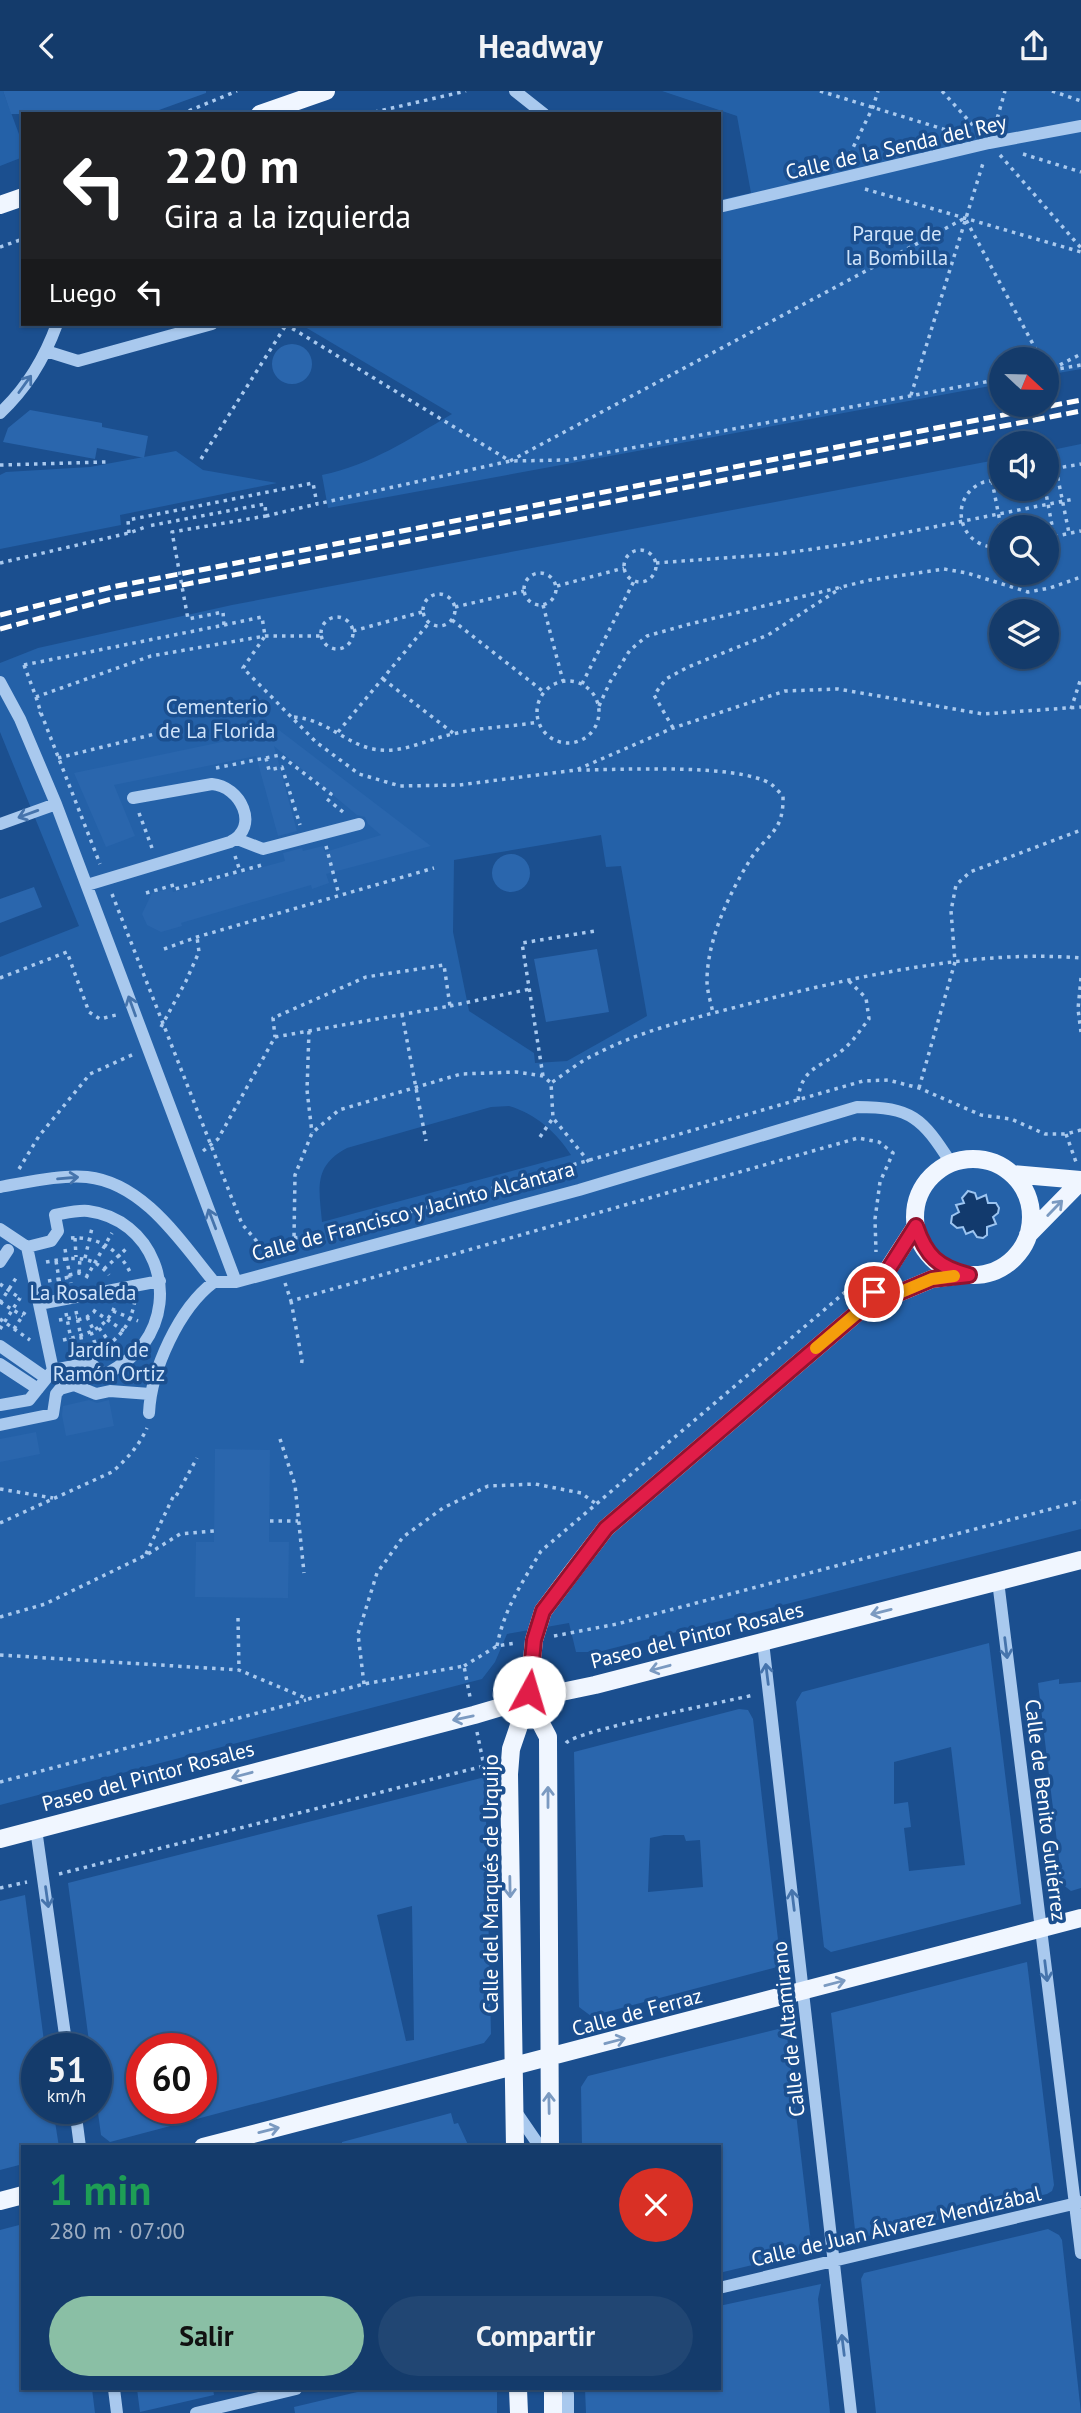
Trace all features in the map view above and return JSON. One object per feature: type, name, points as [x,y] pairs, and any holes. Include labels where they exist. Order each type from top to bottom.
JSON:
[{"type":"main road","points":[[266,112],[326,91]]},
{"type":"main road","points":[[0,205],[21,198]]},
{"type":"main road","points":[[969,1275],[950,1270],[934,1259],[922,1244],[916,1226],[916,1206],[923,1188],[935,1173],[951,1163],[967,1159],[983,1159],[999,1164],[1023,1187],[1029,1202],[1031,1219],[1028,1235]]},
{"type":"main road","points":[[1012,1174],[1080,1176]]},
{"type":"main road","points":[[863,1308],[932,1279],[988,1273],[1005,1265],[1019,1252],[1028,1235],[1080,1176]]},
{"type":"main road","points":[[550,2145],[548,1737],[528,1699],[534,1640],[543,1611],[606,1528],[863,1308],[916,1226]]},
{"type":"main road","name":"Paseo del Pintor Rosales","points":[[0,1839],[528,1699],[595,1685],[1081,1560]]},
{"type":"main road","name":"Calle del Marqués de Urquijo","points":[[515,2145],[509,1774],[511,1749],[528,1699]]},
{"type":"main road","name":"Calle de Ferraz","points":[[211,2145],[549,2059],[1081,1918]]},
{"type":"main road","points":[[0,2201],[21,2196]]},
{"type":"main road","points":[[518,2390],[519,2413]]},
{"type":"main road","points":[[553,2413],[560,2391]]},
{"type":"street","points":[[515,91],[541,112]]},
{"type":"street","name":"Calle de la Senda del Rey","points":[[721,207],[989,143],[1081,126]]},
{"type":"street","points":[[0,413],[31,376],[46,351],[56,326]]},
{"type":"street","points":[[46,351],[78,361],[205,326]]},
{"type":"street","name":"Calle de Francisco y Jacinto Alcántara","points":[[0,682],[20,719],[56,804],[236,1282],[579,1190],[857,1107],[888,1107],[909,1114],[924,1124],[951,1163]]},
{"type":"street","points":[[87,885],[237,839],[243,831],[243,807],[232,790],[223,785],[212,784],[133,798]]},
{"type":"street","points":[[0,824],[56,804]]},
{"type":"street","points":[[237,839],[263,849],[359,824]]},
{"type":"street","points":[[0,1187],[86,1177],[114,1184],[136,1196],[158,1216],[214,1282]]},
{"type":"street","points":[[0,1405],[29,1400],[50,1374],[90,1363],[105,1375],[125,1363],[144,1344],[153,1327],[160,1303],[160,1281],[152,1256],[118,1221],[85,1211],[55,1215],[58,1231],[51,1241],[27,1247]]},
{"type":"street","points":[[0,1229],[27,1247],[50,1374]]},
{"type":"street","points":[[0,1262],[8,1250]]},
{"type":"street","points":[[39,1304],[160,1281]]},
{"type":"street","points":[[149,1413],[155,1371],[164,1350],[198,1296],[214,1282],[236,1282]]},
{"type":"street","points":[[0,1346],[50,1374]]},
{"type":"street","points":[[0,1364],[38,1389]]},
{"type":"street","points":[[0,1425],[53,1414],[56,1394],[67,1386],[74,1385],[96,1394],[110,1391],[150,1394]]},
{"type":"street","name":"Calle de Benito Gutiérrez","points":[[998,1581],[1078,2202],[1081,2253]]},
{"type":"street","name":"Calle de Altamirano","points":[[763,1642],[851,2413]]},
{"type":"street","points":[[36,1829],[65,2033]]},
{"type":"street","points":[[514,2109],[537,2145]]},
{"type":"street","points":[[77,2124],[80,2145]]},
{"type":"street","name":"Calle de Juan Álvarez Mendizábal","points":[[721,2288],[1078,2202]]},
{"type":"street","points":[[114,2390],[117,2413]]},
{"type":"street","points":[[196,2413],[292,2390]]},
{"type":"street","points":[[560,2391],[568,2413]]},
{"type":"path","points":[[186,112],[237,91]]},
{"type":"path","points":[[375,112],[466,91]]},
{"type":"path","points":[[820,91],[1081,172]]},
{"type":"path","points":[[878,91],[837,181],[1081,250]]},
{"type":"path","points":[[942,91],[1081,250]]},
{"type":"path","points":[[911,395],[1005,91]]},
{"type":"path","points":[[1052,91],[1081,101]]},
{"type":"path","points":[[965,218],[1035,347]]},
{"type":"path","points":[[510,461],[965,218]]},
{"type":"path","points":[[0,247],[21,240]]},
{"type":"path","points":[[201,459],[285,326]]},
{"type":"path","points":[[289,326],[510,461]]},
{"type":"path","points":[[1059,364],[1081,353]]},
{"type":"path","points":[[1059,368],[1081,365]]},
{"type":"path","points":[[225,625],[223,612],[188,619],[172,532],[266,516],[510,461],[567,460],[989,381]]},
{"type":"path","points":[[0,465],[106,462]]},
{"type":"path","points":[[1059,468],[1081,464]]},
{"type":"path","points":[[989,481],[968,494],[963,503],[961,522],[965,532],[979,544],[989,547]]},
{"type":"path","points":[[1059,482],[1069,533]]},
{"type":"path","points":[[129,533],[128,520],[313,483],[317,504]]},
{"type":"path","points":[[656,563],[778,554],[848,544],[1074,499]]},
{"type":"path","points":[[996,501],[999,514]]},
{"type":"path","points":[[1047,501],[1050,515]]},
{"type":"path","points":[[0,563],[129,533],[148,526],[265,504],[266,516]]},
{"type":"path","points":[[1059,535],[1081,531]]},
{"type":"path","points":[[635,551],[646,551],[656,563],[655,573],[648,580],[634,581],[629,578],[624,568],[626,558],[635,551]]},
{"type":"path","points":[[556,586],[624,568]]},
{"type":"path","points":[[599,706],[630,650],[647,636],[845,586],[944,569],[967,573],[1028,592],[1050,588],[1081,577]]},
{"type":"path","points":[[538,572],[552,577],[556,586],[555,596],[543,605],[533,604],[524,591],[526,581],[538,572]]},
{"type":"path","points":[[582,684],[634,581]]},
{"type":"path","points":[[673,728],[654,695],[666,679],[688,667],[768,635],[845,586]]},
{"type":"path","points":[[455,607],[524,591]]},
{"type":"path","points":[[439,593],[450,597],[455,607],[452,620],[439,627],[429,623],[423,612],[425,601],[439,593]]},
{"type":"path","points":[[543,605],[563,681]]},
{"type":"path","points":[[353,631],[423,612]]},
{"type":"path","points":[[320,636],[265,636],[150,656],[36,697],[24,665],[262,617],[265,636],[243,668],[316,741],[359,774],[400,786],[460,785],[576,769],[707,771],[741,774],[771,784],[783,796],[780,824],[751,859],[725,908],[713,943],[706,982],[713,1013]]},
{"type":"path","points":[[334,617],[348,622],[353,631],[351,642],[336,650],[326,646],[320,636],[322,625],[334,617]]},
{"type":"path","points":[[452,620],[544,692]]},
{"type":"path","points":[[338,732],[429,623]]},
{"type":"path","points":[[1071,709],[1081,678]]},
{"type":"path","points":[[383,679],[453,733]]},
{"type":"path","points":[[563,681],[582,684],[596,697],[599,706],[596,726],[582,740],[561,742],[544,731],[539,722],[537,712],[544,692],[563,681]]},
{"type":"path","points":[[576,769],[673,728],[785,691],[838,689],[983,713],[1081,707]]},
{"type":"path","points":[[41,713],[162,1027],[242,1224],[280,1270],[291,1301],[302,1360],[301,1369]]},
{"type":"path","points":[[292,716],[305,717],[327,725],[374,749],[400,750],[453,733],[539,722]]},
{"type":"path","points":[[58,758],[175,729]]},
{"type":"path","points":[[266,758],[269,770],[282,767],[304,839]]},
{"type":"path","points":[[919,1089],[955,962],[951,911],[956,885],[970,872],[1081,830]]},
{"type":"path","points":[[325,842],[339,895]]},
{"type":"path","points":[[163,949],[434,869]]},
{"type":"path","points":[[543,1076],[522,943],[595,931]]},
{"type":"path","points":[[15,1184],[20,1168],[39,1136],[90,1074],[131,1057],[144,1039],[162,1027],[199,952],[197,937]]},
{"type":"path","points":[[0,978],[67,952],[89,1012],[100,1019],[134,1010]]},
{"type":"path","points":[[551,1083],[595,1054],[669,1024],[847,979],[955,962],[1054,955],[1081,958]]},
{"type":"path","points":[[191,1161],[218,1139],[275,1037],[273,1019],[366,977],[444,965],[450,1006]]},
{"type":"path","points":[[1081,978],[1081,1033]]},
{"type":"path","points":[[798,1100],[799,1091],[809,1071],[844,1048],[869,1019],[866,998],[847,979]]},
{"type":"path","points":[[275,1037],[530,989]]},
{"type":"path","points":[[402,1014],[426,1141]]},
{"type":"path","points":[[309,1031],[307,1090],[312,1133]]},
{"type":"path","points":[[280,1270],[294,1238],[295,1175],[312,1133],[339,1110],[461,1074],[516,1072],[543,1076],[551,1083],[553,1118],[589,1162]]},
{"type":"path","points":[[294,1238],[344,1231],[863,1081],[888,1080],[919,1089],[981,1115],[1012,1119],[1045,1134],[1066,1134],[1081,1130]]},
{"type":"path","points":[[540,1137],[553,1118]]},
{"type":"path","points":[[1066,1134],[1080,1176]]},
{"type":"path","points":[[291,1301],[858,1138],[879,1142],[894,1153],[880,1182],[875,1219],[876,1252],[872,1261]]},
{"type":"path","points":[[79,1273],[80,1258],[96,1213]]},
{"type":"path","points":[[75,1237],[80,1258]]},
{"type":"path","points":[[104,1269],[137,1238]]},
{"type":"path","points":[[63,1239],[86,1364]]},
{"type":"path","points":[[88,1276],[105,1245]]},
{"type":"path","points":[[22,1269],[0,1302],[23,1316]]},
{"type":"path","points":[[497,1646],[501,1624],[541,1551],[858,1280]]},
{"type":"path","points":[[0,1284],[29,1305],[14,1329]]},
{"type":"path","points":[[0,1329],[2,1321],[20,1299]]},
{"type":"path","points":[[113,1311],[153,1327]]},
{"type":"path","points":[[95,1312],[124,1331]]},
{"type":"path","points":[[87,1317],[95,1330],[125,1363]]},
{"type":"path","points":[[2,1321],[37,1346]]},
{"type":"path","points":[[95,1330],[97,1351]]},
{"type":"path","points":[[0,1523],[112,1472],[142,1438],[148,1426],[149,1413]]},
{"type":"path","points":[[280,1439],[295,1485],[304,1573]]},
{"type":"path","points":[[145,1556],[173,1497],[197,1458]]},
{"type":"path","points":[[364,1684],[358,1634],[377,1573],[403,1537],[443,1508],[488,1486],[535,1483],[581,1493],[595,1503]]},
{"type":"path","points":[[0,1489],[55,1498]]},
{"type":"path","points":[[0,1781],[364,1684],[464,1666],[497,1646],[617,1624],[1081,1501]]},
{"type":"path","points":[[270,1521],[298,1521]]},
{"type":"path","points":[[0,1617],[45,1604],[145,1556],[180,1534],[214,1531]]},
{"type":"path","points":[[238,1618],[239,1670]]},
{"type":"path","points":[[0,1655],[239,1670],[308,1699]]},
{"type":"path","points":[[464,1666],[484,1766]]},
{"type":"path","points":[[548,1765],[570,1738],[756,1694]]},
{"type":"path","points":[[59,1874],[484,1766],[509,1774]]},
{"type":"path","points":[[0,1888],[29,1881]]},
{"type":"green space","points":[[0,91],[3,91],[21,140],[21,158],[0,166]]},
{"type":"green space","name":"Parque de la Bombilla","points":[[662,91],[1081,91],[1081,369],[1059,373],[1059,347],[989,347],[989,386],[328,508],[322,475],[373,458],[452,414],[303,326],[721,326],[721,200],[751,193],[737,116]]},
{"type":"green space","points":[[1081,444],[1081,1529],[598,1652],[576,1652],[569,1623],[507,1634],[495,1662],[482,1679],[0,1805],[0,957],[79,926],[0,732],[0,663],[38,648],[232,605],[989,461],[989,501],[1059,501],[1059,449]],"holes":[[[601,835],[606,867],[621,866],[647,1016],[567,1061],[535,1063],[534,1053],[469,1011],[453,932],[454,860]],[[509,1106],[537,1119],[552,1131],[571,1155],[322,1222],[320,1188],[323,1170],[328,1162],[347,1148],[491,1107]]]},
{"type":"green space","points":[[176,451],[203,470],[277,483],[120,515],[121,525],[0,549],[0,475],[6,472],[90,467]]},
{"type":"shaded area","points":[[968,1191],[975,1193],[977,1199],[986,1195],[988,1203],[996,1203],[999,1208],[993,1217],[996,1224],[987,1227],[987,1235],[983,1238],[977,1237],[973,1231],[966,1234],[963,1227],[957,1228],[951,1223],[952,1216],[959,1212],[956,1205],[964,1203],[962,1198]]},
{"type":"building","points":[[3,91],[206,91],[154,112],[11,114]]},
{"type":"building","points":[[292,344],[300,345],[306,350],[311,356],[311,372],[306,378],[300,383],[292,384],[284,383],[278,378],[273,372],[272,364],[273,356],[278,350],[284,345]]},
{"type":"building","points":[[30,410],[102,423],[102,427],[148,436],[144,458],[97,448],[95,459],[3,442],[8,428]]},
{"type":"building","points":[[279,730],[431,846],[326,874],[329,883],[312,889],[311,885],[181,923],[182,926],[161,932],[147,925],[142,914],[152,893],[172,888],[173,892],[285,861],[283,853],[302,848],[303,851],[323,846],[325,852],[381,835],[368,824],[365,817],[357,815],[274,746],[297,831],[278,836],[256,756],[114,785],[135,836],[106,847],[74,773]]},
{"type":"building","points":[[511,854],[524,860],[530,873],[524,886],[511,892],[498,886],[492,873],[498,860]]},
{"type":"building","points":[[34,887],[42,907],[0,923],[0,899]]},
{"type":"building","points":[[597,949],[609,1012],[546,1022],[534,959]]},
{"type":"building","points":[[89,1400],[97,1403],[109,1400],[114,1426],[66,1436],[63,1406]]},
{"type":"building","points":[[36,1432],[40,1454],[0,1462],[0,1439]]},
{"type":"building","points":[[215,1449],[270,1450],[269,1542],[289,1542],[288,1598],[195,1597],[196,1542],[214,1542]]},
{"type":"building","points":[[989,1643],[1021,1904],[831,1952],[824,1947],[796,1702],[802,1692]],"holes":[[[951,1747],[965,1865],[909,1871],[904,1828],[911,1827],[908,1802],[894,1804],[894,1762]]]},
{"type":"building","points":[[1059,1679],[1059,1684],[1081,1682],[1081,1888],[1071,1891],[1062,1884],[1038,1683]]},
{"type":"building","points":[[739,1709],[748,1710],[753,1719],[781,1966],[591,2016],[579,2007],[574,1752]],"holes":[[[684,1835],[686,1841],[700,1840],[703,1887],[648,1892],[650,1838]]]},
{"type":"building","points":[[485,1777],[491,2034],[484,2043],[217,2114],[217,2033],[126,2033],[126,2124],[178,2124],[110,2142],[101,2135],[100,2124],[112,2124],[112,2033],[88,2033],[68,1883]],"holes":[[[412,1906],[414,2040],[406,2041],[377,1915]]]},
{"type":"building","points":[[25,1895],[43,2033],[21,2033],[21,2124],[55,2124],[59,2145],[21,2145],[21,2165],[0,2170],[0,1901]]},
{"type":"building","points":[[1027,1962],[1054,2185],[1052,2191],[856,2239],[831,2013]]},
{"type":"building","points":[[786,2027],[812,2251],[721,2273],[721,2145],[582,2145],[581,2087],[588,2076]]},
{"type":"building","points":[[451,2113],[454,2124],[458,2123],[468,2145],[342,2145],[342,2142]]},
{"type":"building","points":[[21,2225],[21,2390],[92,2390],[95,2413],[0,2413],[0,2230]]},
{"type":"building","points":[[1048,2229],[1062,2240],[1081,2413],[876,2413],[861,2279],[864,2273]]},
{"type":"building","points":[[821,2284],[818,2299],[830,2413],[586,2413],[585,2390],[721,2390],[721,2306]]},
{"type":"building","points":[[137,2390],[213,2390],[214,2395],[140,2412]]},
{"type":"building","points":[[366,2390],[497,2390],[497,2413],[295,2413],[294,2407]]},
{"type":"railway","points":[[0,615],[112,587],[1081,400]]},
{"type":"railway","points":[[0,629],[115,598],[1081,411]]},
{"type":"slow traffic","points":[[816,1348],[863,1308],[932,1279],[954,1276]]},
{"type":"route","points":[[529,1692],[534,1640],[543,1611],[606,1528],[863,1308],[932,1279],[969,1275],[950,1270],[934,1259],[922,1244],[916,1226],[874,1292]]},
{"type":"park label","name":"Cementerio de La Florida","points":[[217,718]]},
{"type":"park label","name":"La Rosaleda","points":[[83,1292]]},
{"type":"park label","name":"Jardín de Ramón Ortiz","points":[[109,1361]]}]
